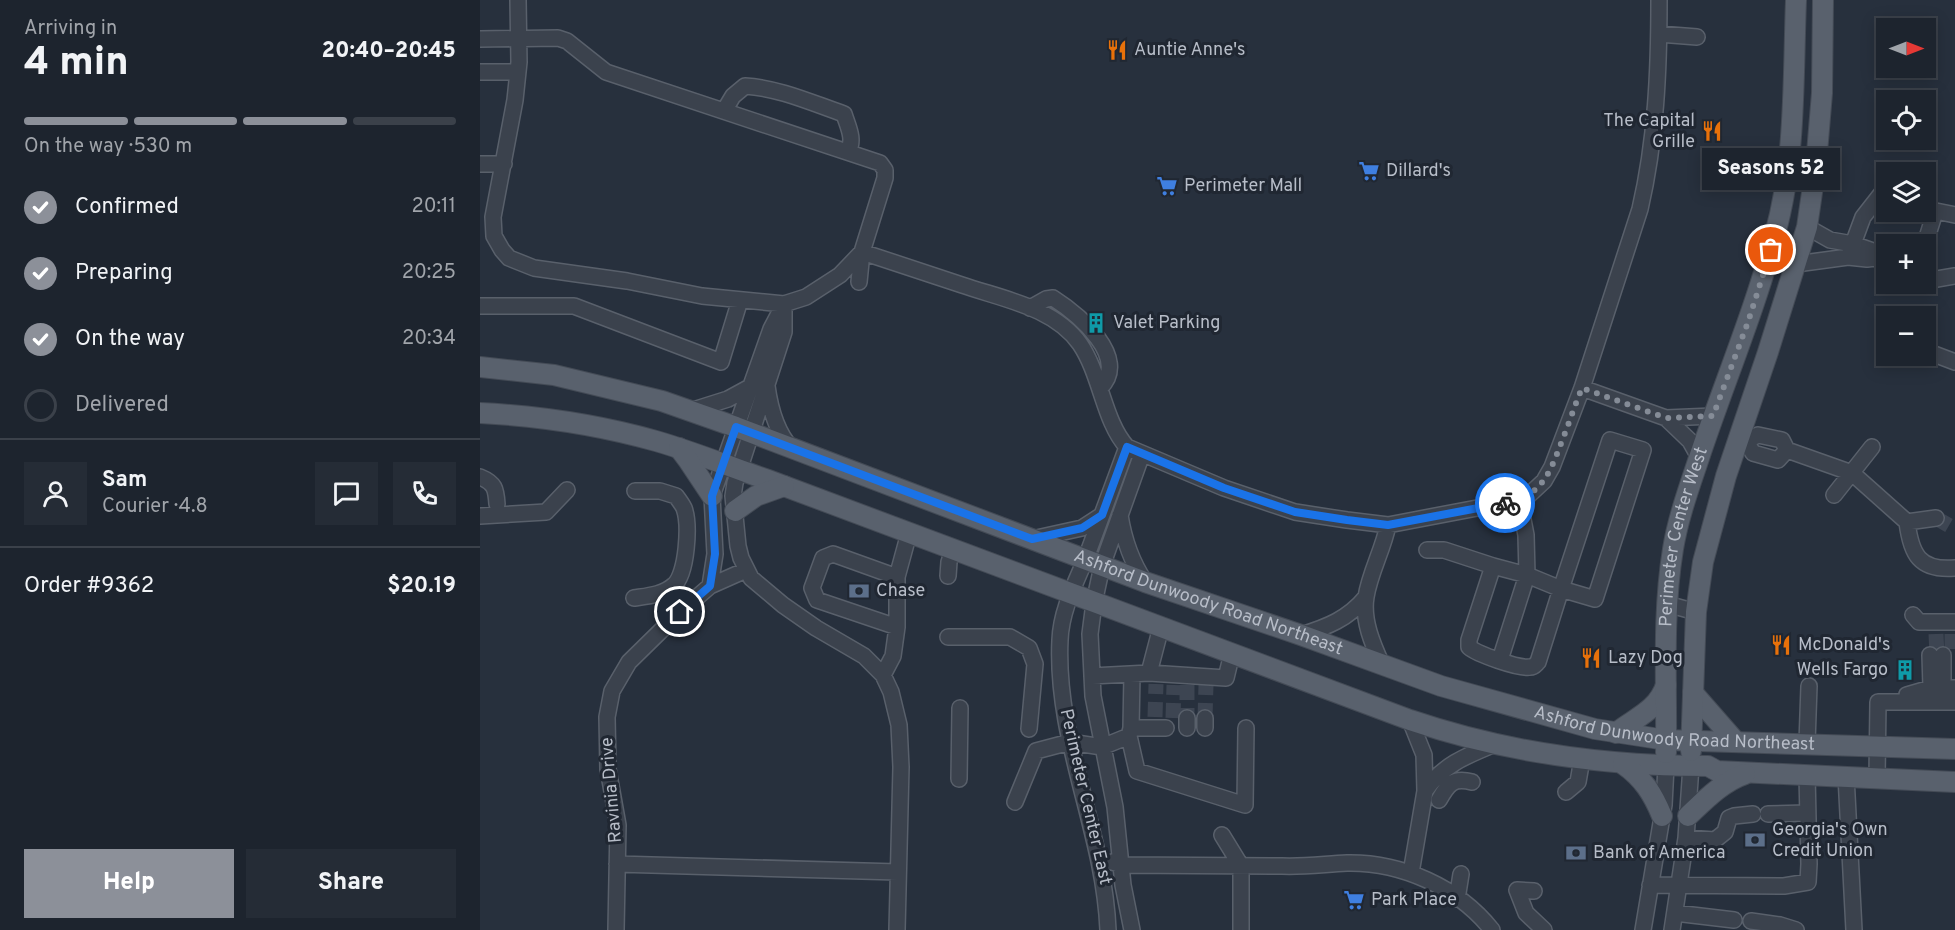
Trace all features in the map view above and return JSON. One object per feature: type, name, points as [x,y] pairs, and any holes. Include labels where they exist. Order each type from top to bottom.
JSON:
[{"type":"main road","name":"Perimeter Center West","points":[[1666,766],[1666,604],[1673,548],[1710,423],[1761,282],[1784,199],[1789,162],[1796,0]]},
{"type":"main road","name":"Perimeter Center West","points":[[1691,766],[1696,612],[1708,541],[1742,440],[1807,227],[1816,165],[1821,93],[1823,0]]},
{"type":"main road","name":"Ashford Dunwoody Road Northeast","points":[[480,367],[527,371],[581,380],[690,411],[1145,582],[1301,634],[1475,697],[1616,733],[1666,740],[1955,749]]},
{"type":"main road","name":"Ashford Dunwoody Road Northeast","points":[[480,413],[589,426],[679,448],[1410,720],[1495,744],[1623,764],[1708,766],[1717,771],[1955,782]]},
{"type":"main road","points":[[1710,423],[1742,440]]},
{"type":"main road","points":[[679,448],[712,496]]},
{"type":"main road","points":[[735,511],[756,496],[784,486]]},
{"type":"main road","points":[[1616,733],[1653,708],[1666,685]]},
{"type":"main road","points":[[1693,693],[1735,741]]},
{"type":"main road","points":[[1623,764],[1645,782],[1662,816]]},
{"type":"main road","points":[[1688,816],[1709,796],[1734,778],[1750,772]]},
{"type":"street","points":[[518,0],[516,100],[493,217],[494,236],[510,258],[534,268],[609,278],[702,296],[783,304],[806,297],[823,286],[840,274],[862,252]]},
{"type":"street","points":[[862,252],[1037,315],[1046,299],[1053,298],[1088,326],[1106,352],[1111,366],[1108,381],[1100,388],[1118,435],[1127,447],[1224,488],[1295,512],[1388,525],[1519,500],[1539,486],[1552,467],[1582,388],[1640,209],[1654,130],[1659,0]]},
{"type":"street","points":[[1659,34],[1697,37]]},
{"type":"street","points":[[480,39],[558,38],[567,40],[606,72],[880,163],[885,170],[885,178],[862,252],[859,282]]},
{"type":"street","points":[[480,72],[518,72]]},
{"type":"street","points":[[724,111],[733,96],[745,86],[758,87],[795,97],[844,114],[850,132],[851,146],[848,152]]},
{"type":"street","points":[[480,164],[504,164]]},
{"type":"street","points":[[1851,251],[1863,217],[1876,200]]},
{"type":"street","points":[[1936,211],[1955,215]]},
{"type":"street","points":[[1807,227],[1867,259],[1876,260]]},
{"type":"street","points":[[1796,264],[1851,251]]},
{"type":"street","points":[[1936,279],[1955,276]]},
{"type":"street","points":[[480,306],[574,306],[721,362],[740,300]]},
{"type":"street","points":[[710,586],[715,554],[712,496],[730,466],[743,430],[767,384],[783,332],[783,304]]},
{"type":"street","points":[[743,430],[750,387],[771,328],[783,304]]},
{"type":"street","points":[[1936,355],[1955,362]]},
{"type":"street","points":[[767,384],[778,428],[792,449]]},
{"type":"street","points":[[690,411],[732,398],[750,387]]},
{"type":"street","points":[[1582,388],[1666,418],[1710,423]]},
{"type":"street","points":[[1666,418],[1690,441],[1699,457]]},
{"type":"street","points":[[1742,440],[1758,435],[1782,440],[1787,450],[1852,474],[1906,522],[1910,542],[1916,556],[1925,565],[1938,569],[1955,568]]},
{"type":"street","points":[[1427,550],[1443,550],[1527,575],[1561,589],[1595,598],[1642,450],[1610,440],[1561,589],[1538,662],[1532,667],[1526,668],[1474,652],[1469,647],[1469,640],[1493,566]]},
{"type":"street","points":[[1094,563],[1102,515],[1127,447]]},
{"type":"street","points":[[1834,495],[1872,447]]},
{"type":"street","points":[[1094,563],[1120,515],[1142,454]]},
{"type":"street","points":[[730,466],[738,546],[746,570],[758,585],[783,605],[816,628],[864,656],[883,675],[891,692],[899,725],[901,767],[897,930]]},
{"type":"street","points":[[480,477],[489,481],[496,491],[497,504]]},
{"type":"street","points":[[480,516],[546,512],[567,490]]},
{"type":"street","points":[[634,598],[663,592],[678,581],[685,564],[686,538],[685,514],[676,496],[660,491],[635,490]]},
{"type":"street","points":[[1500,660],[1527,575],[1526,535],[1519,500]]},
{"type":"street","points":[[1032,539],[1082,528],[1102,515]]},
{"type":"street","points":[[1120,515],[1129,553],[1145,582]]},
{"type":"street","points":[[1906,522],[1936,518]]},
{"type":"street","points":[[1382,665],[1369,632],[1366,597],[1388,525]]},
{"type":"street","points":[[883,675],[893,656],[897,627],[897,577],[909,533]]},
{"type":"street","points":[[948,576],[953,550]]},
{"type":"street","points":[[897,577],[833,554],[823,558],[812,588],[817,600],[897,627]]},
{"type":"street","name":"Perimeter Center East","points":[[1094,563],[1071,594],[1062,620],[1060,639],[1062,683],[1070,742],[1095,838],[1107,896],[1108,930]]},
{"type":"street","name":"Perimeter Center East","points":[[1094,563],[1094,603],[1090,634],[1092,676],[1102,747],[1115,807],[1121,865],[1132,930]]},
{"type":"street","name":"Ravinia Drive","points":[[616,930],[618,825],[608,769],[607,717],[612,691],[629,662],[710,586],[746,570]]},
{"type":"street","points":[[1301,634],[1343,619],[1356,610],[1366,597]]},
{"type":"street","points":[[1666,604],[1696,612]]},
{"type":"street","points":[[1913,615],[1919,622],[1942,627]]},
{"type":"street","points":[[1153,677],[1161,627]]},
{"type":"street","points":[[948,637],[1010,637],[1029,648],[1035,664],[1027,723],[1036,751],[1016,802]]},
{"type":"street","points":[[1092,676],[1132,674],[1206,681],[1226,678],[1233,653]]},
{"type":"street","points":[[1945,691],[1940,655],[1945,691]]},
{"type":"street","points":[[1132,674],[1130,732],[1137,771],[1245,805],[1246,728]]},
{"type":"street","points":[[1807,743],[1809,686]]},
{"type":"street","points":[[1877,778],[1878,746],[1871,702],[1906,702],[1945,691]]},
{"type":"street","points":[[1906,702],[1906,695],[1945,691]]},
{"type":"street","points":[[959,779],[954,746],[960,708]]},
{"type":"street","points":[[1410,720],[1424,755],[1425,791],[1411,873]]},
{"type":"street","points":[[1036,751],[1070,742],[1102,747],[1130,732],[1171,724]]},
{"type":"street","points":[[1425,791],[1432,781],[1448,767],[1462,758],[1495,744]]},
{"type":"street","points":[[1566,792],[1578,782],[1582,759]]},
{"type":"street","points":[[1643,930],[1662,816],[1666,766]]},
{"type":"street","points":[[1672,930],[1686,838],[1691,766]]},
{"type":"street","points":[[1650,885],[1784,886],[1808,882],[1807,774]]},
{"type":"street","points":[[1846,776],[1854,930]]},
{"type":"street","points":[[1439,800],[1448,784],[1461,779],[1472,782]]},
{"type":"street","points":[[1686,838],[1715,840],[1725,832],[1729,818],[1734,816],[1807,813]]},
{"type":"street","points":[[1222,835],[1241,866],[1241,930]]},
{"type":"street","points":[[1095,838],[1105,857],[1121,865],[1297,867],[1348,863],[1388,867],[1411,873],[1433,883],[1457,899],[1492,930]]},
{"type":"street","points":[[617,864],[898,872]]},
{"type":"street","points":[[1107,896],[1114,872],[1121,865]]},
{"type":"street","points":[[1457,899],[1461,874]]},
{"type":"street","points":[[1534,891],[1517,890],[1526,914],[1544,930]]},
{"type":"street","points":[[1647,904],[1648,930]]},
{"type":"street","points":[[1675,913],[1734,920]]},
{"type":"street","points":[[1751,921],[1796,930]]},
{"type":"tunnel","points":[[1936,518],[1955,529]]},
{"type":"tunnel","points":[[1936,634],[1937,655]]},
{"type":"tunnel","points":[[1952,634],[1952,655]]},
{"type":"tunnel","points":[[1155,717],[1156,684]]},
{"type":"tunnel","points":[[1173,718],[1174,685]]},
{"type":"tunnel","points":[[1187,685],[1187,718]]},
{"type":"tunnel","points":[[1205,718],[1206,685]]},
{"type":"way so far","points":[[1505,503],[1529,495],[1544,481],[1552,467],[1582,388],[1666,418],[1713,416],[1748,322],[1771,250]]},
{"type":"place","name":"Auntie Anne's","points":[[1117,50]]},
{"type":"place","name":"The Capital Grille","points":[[1712,131]]},
{"type":"place","name":"Dillard's","points":[[1369,171]]},
{"type":"place","name":"Perimeter Mall","points":[[1167,186]]},
{"type":"place","name":"Seasons 52","points":[[1771,250]]},
{"type":"place","name":"Valet Parking","points":[[1096,323]]},
{"type":"place","name":"Chase","points":[[859,591]]},
{"type":"place","name":"McDonald's","points":[[1781,645]]},
{"type":"place","name":"Lazy Dog","points":[[1591,658]]},
{"type":"place","name":"Wells Fargo","points":[[1905,670]]},
{"type":"place","name":"Georgia's Own Credit Union","points":[[1755,840]]},
{"type":"place","name":"Bank of America","points":[[1576,853]]},
{"type":"place","name":"Park Place","points":[[1354,900]]},
{"type":"route","points":[[680,612],[710,586],[715,554],[712,535],[712,496],[736,427],[1032,539],[1082,528],[1102,515],[1127,447],[1224,488],[1295,512],[1313,515],[1388,525],[1420,517],[1505,503]]}]
